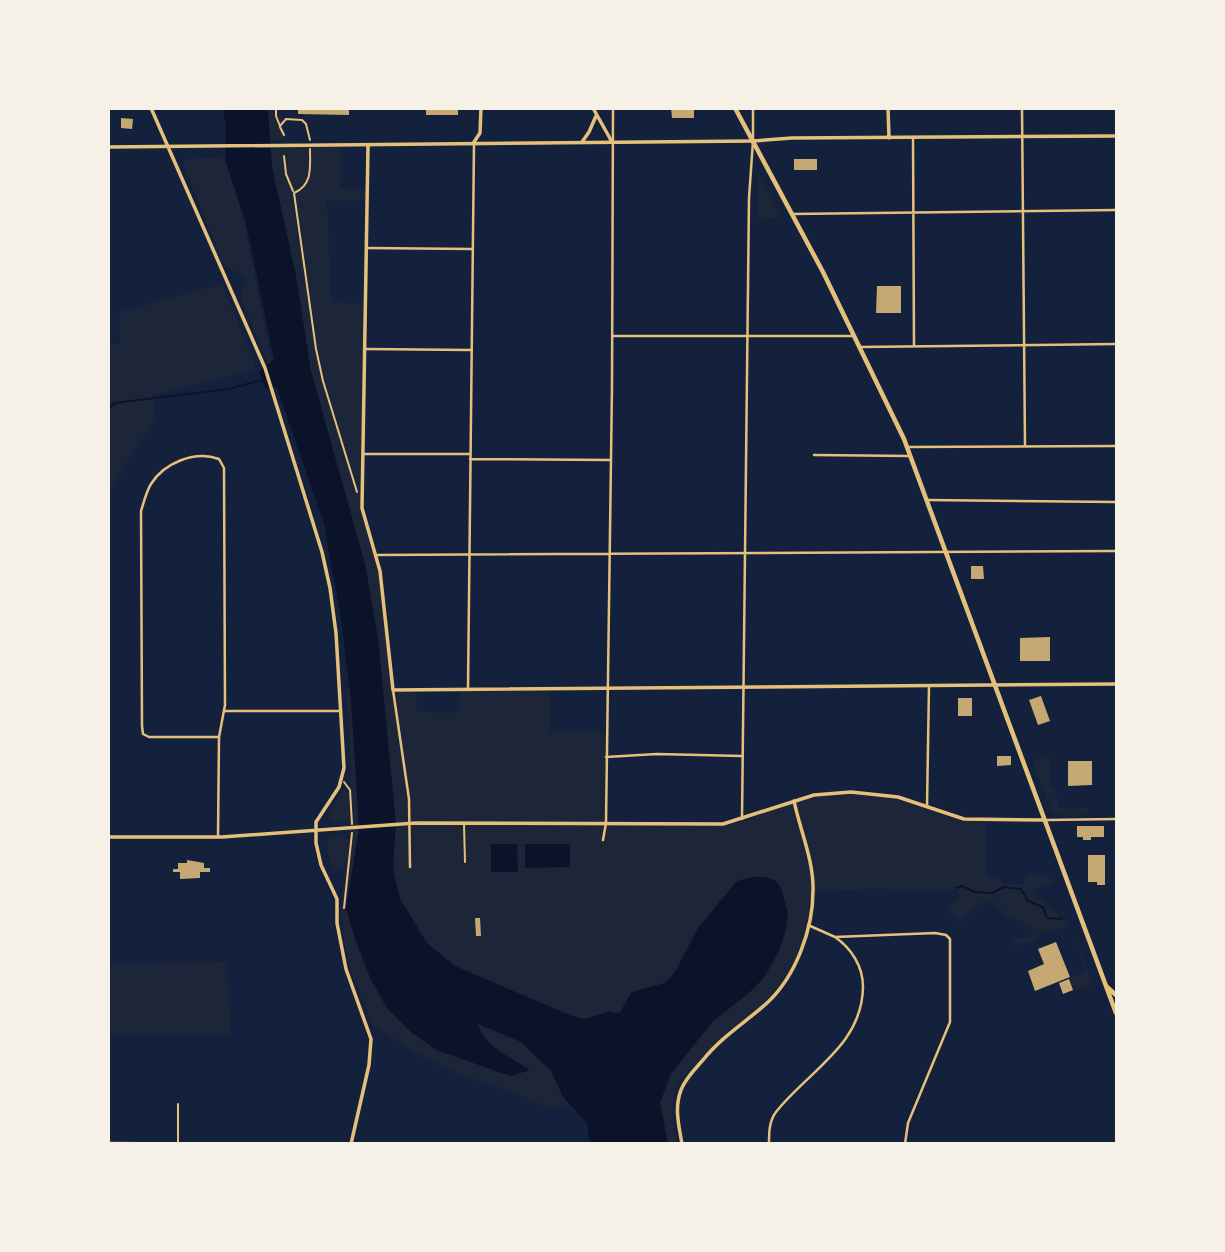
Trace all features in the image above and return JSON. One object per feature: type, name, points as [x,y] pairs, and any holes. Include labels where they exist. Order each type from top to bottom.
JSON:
[{"type":"main road","points":[[151,108],[265,368],[328,578],[336,633],[344,768],[342,782],[318,818],[318,857],[337,899],[337,923],[346,969],[371,1039],[369,1065],[351,1143]]},
{"type":"main road","points":[[474,142],[480,133],[481,108]]},
{"type":"main road","points":[[593,108],[612,142]]},
{"type":"main road","points":[[735,108],[855,335],[911,456],[1116,1013]]},
{"type":"main road","points":[[888,108],[889,138]]},
{"type":"main road","points":[[582,142],[596,115]]},
{"type":"main road","points":[[108,147],[1116,136]]},
{"type":"main road","points":[[368,146],[362,508],[376,555],[393,690],[1116,684]]},
{"type":"main road","points":[[108,837],[218,837],[416,823],[723,824],[823,794],[861,792],[898,797],[964,819],[1047,820]]},
{"type":"main road","points":[[682,1143],[677,1114],[683,1085],[715,1046],[768,1002],[783,984],[795,963],[808,925],[813,885],[794,801]]},
{"type":"main road","points":[[1107,987],[1116,995]]},
{"type":"street","points":[[603,840],[606,823],[612,337],[612,108]]},
{"type":"street","points":[[743,819],[747,336],[753,108]]},
{"type":"street","points":[[1023,108],[1025,446]]},
{"type":"street","points":[[913,137],[914,346]]},
{"type":"street","points":[[468,690],[474,142]]},
{"type":"street","points":[[792,214],[1116,210]]},
{"type":"street","points":[[367,248],[473,248]]},
{"type":"street","points":[[612,337],[855,335]]},
{"type":"street","points":[[860,347],[1116,344]]},
{"type":"street","points":[[365,349],[471,350]]},
{"type":"street","points":[[907,447],[1116,446]]},
{"type":"street","points":[[364,454],[470,454]]},
{"type":"street","points":[[814,455],[911,456]]},
{"type":"street","points":[[218,837],[219,737],[224,711],[222,462],[212,457],[180,460],[162,471],[146,493],[140,520],[143,734],[149,737],[219,737]]},
{"type":"street","points":[[470,459],[610,460]]},
{"type":"street","points":[[928,500],[1116,502]]},
{"type":"street","points":[[376,555],[1116,551]]},
{"type":"street","points":[[927,806],[929,686]]},
{"type":"street","points":[[393,690],[410,799],[411,867]]},
{"type":"street","points":[[224,711],[341,711]]},
{"type":"street","points":[[606,757],[657,754],[743,756]]},
{"type":"street","points":[[1047,820],[1116,819]]},
{"type":"street","points":[[769,1143],[769,1128],[776,1112],[839,1049],[856,1021],[863,993],[861,971],[849,950],[835,937],[808,925]]},
{"type":"street","points":[[835,937],[935,933],[946,935],[950,939],[950,1022],[908,1123],[905,1143]]},
{"type":"street","points":[[108,1143],[267,1143]]},
{"type":"lane","points":[[464,823],[465,862]]},
{"type":"lane","points":[[178,1104],[178,1142]]},
{"type":"path","points":[[276,108],[276,116],[284,135]]},
{"type":"path","points":[[280,126],[286,119],[302,120],[309,132],[309,180],[302,190],[294,193]]},
{"type":"path","points":[[284,156],[286,174],[294,193],[323,381],[362,508]]},
{"type":"path","points":[[342,782],[347,784],[350,790],[351,809],[351,852],[344,908]]},
{"type":"shaded area","points":[[223,109],[268,109],[272,167],[295,270],[311,371],[365,564],[378,638],[396,823],[393,867],[400,899],[427,943],[455,966],[572,1016],[585,1019],[611,1011],[620,1012],[632,992],[665,983],[675,972],[698,928],[737,881],[766,877],[776,881],[781,888],[788,914],[785,933],[778,953],[764,978],[713,1021],[671,1074],[660,1103],[668,1143],[590,1143],[587,1123],[563,1097],[551,1071],[521,1042],[478,1024],[492,1045],[530,1070],[511,1076],[436,1050],[411,1032],[387,1008],[371,980],[346,908],[359,829],[351,701],[341,619],[324,524],[277,388],[266,389],[259,372],[274,360],[246,223],[225,160],[226,125]]},
{"type":"shaded area","points":[[268,109],[279,109],[286,139],[270,141]]},
{"type":"shaded area","points":[[255,146],[340,146],[340,188],[368,189],[368,200],[327,201],[331,302],[366,304],[362,508],[376,555],[393,690],[416,690],[417,712],[459,713],[460,690],[549,690],[549,731],[606,732],[606,823],[723,824],[814,795],[837,792],[898,797],[955,818],[986,820],[986,875],[1003,884],[1024,884],[1026,875],[1046,875],[1053,882],[1049,886],[1029,889],[1071,926],[1039,933],[1036,941],[1013,945],[1014,939],[1031,938],[1033,927],[1006,915],[990,899],[974,907],[961,922],[949,910],[960,896],[955,891],[884,892],[887,888],[813,892],[808,925],[791,972],[768,1002],[725,1036],[697,1066],[694,1065],[680,1084],[673,1110],[677,1143],[668,1143],[660,1103],[613,1095],[551,1109],[457,1073],[373,1026],[353,978],[344,941],[341,909],[346,859],[342,870],[335,868],[327,849],[329,836],[346,835],[345,839],[349,839],[351,767],[346,689],[366,689]]},
{"type":"shaded area","points":[[225,157],[244,222],[272,362],[269,366],[241,299],[245,281],[223,263],[183,165],[186,159]]},
{"type":"shaded area","points":[[758,172],[781,218],[758,219]]},
{"type":"shaded area","points":[[222,284],[257,370],[152,395],[155,418],[109,491],[109,344],[120,344],[119,312]]},
{"type":"shaded area","points":[[1038,757],[1049,759],[1049,787],[1054,788],[1058,808],[1088,808],[1088,813],[1057,815],[1052,811],[1034,768]]},
{"type":"shaded area","points":[[345,787],[349,800],[349,821],[331,821],[329,812]]},
{"type":"shaded area","points":[[491,844],[517,844],[518,872],[491,872]]},
{"type":"shaded area","points":[[525,844],[570,844],[570,867],[525,868]]},
{"type":"shaded area","points":[[1078,941],[1093,984],[1077,991],[1073,990],[1070,977],[1086,971]]},
{"type":"shaded area","points":[[227,962],[230,1035],[109,1035],[109,964]]},
{"type":"building","points":[[298,108],[349,108],[349,115],[298,114]]},
{"type":"building","points":[[426,108],[458,108],[458,115],[426,115]]},
{"type":"building","points":[[671,108],[694,108],[694,118],[672,118]]},
{"type":"building","points":[[121,118],[133,119],[132,129],[121,128]]},
{"type":"building","points":[[794,159],[817,159],[817,170],[794,170]]},
{"type":"building","points":[[877,286],[901,286],[901,313],[876,313]]},
{"type":"building","points":[[971,566],[983,566],[984,579],[971,579]]},
{"type":"building","points":[[1050,637],[1050,661],[1020,661],[1020,638]]},
{"type":"building","points":[[1041,696],[1050,721],[1038,725],[1029,700]]},
{"type":"building","points":[[958,698],[972,698],[972,716],[958,716]]},
{"type":"building","points":[[997,756],[1011,756],[1011,765],[997,766]]},
{"type":"building","points":[[1068,761],[1092,761],[1092,785],[1068,786]]},
{"type":"building","points":[[1077,826],[1104,826],[1104,837],[1083,840],[1083,837],[1077,837]]},
{"type":"building","points":[[1088,855],[1105,855],[1105,885],[1088,882]]},
{"type":"building","points":[[187,860],[204,863],[204,868],[210,868],[210,872],[200,872],[200,878],[180,879],[180,872],[173,872],[173,869],[178,869],[178,863],[187,863]]},
{"type":"building","points":[[475,918],[480,918],[481,936],[476,936]]},
{"type":"building","points":[[1056,942],[1070,977],[1035,991],[1028,971],[1044,964],[1038,949]]},
{"type":"building","points":[[1069,979],[1073,990],[1063,994],[1059,983]]},
{"type":"waterway","points":[[108,410],[114,403],[229,389],[262,380]]},
{"type":"waterway","points":[[956,888],[962,886],[974,892],[992,893],[1004,887],[1021,889],[1028,901],[1043,907],[1047,918],[1062,919]]}]
